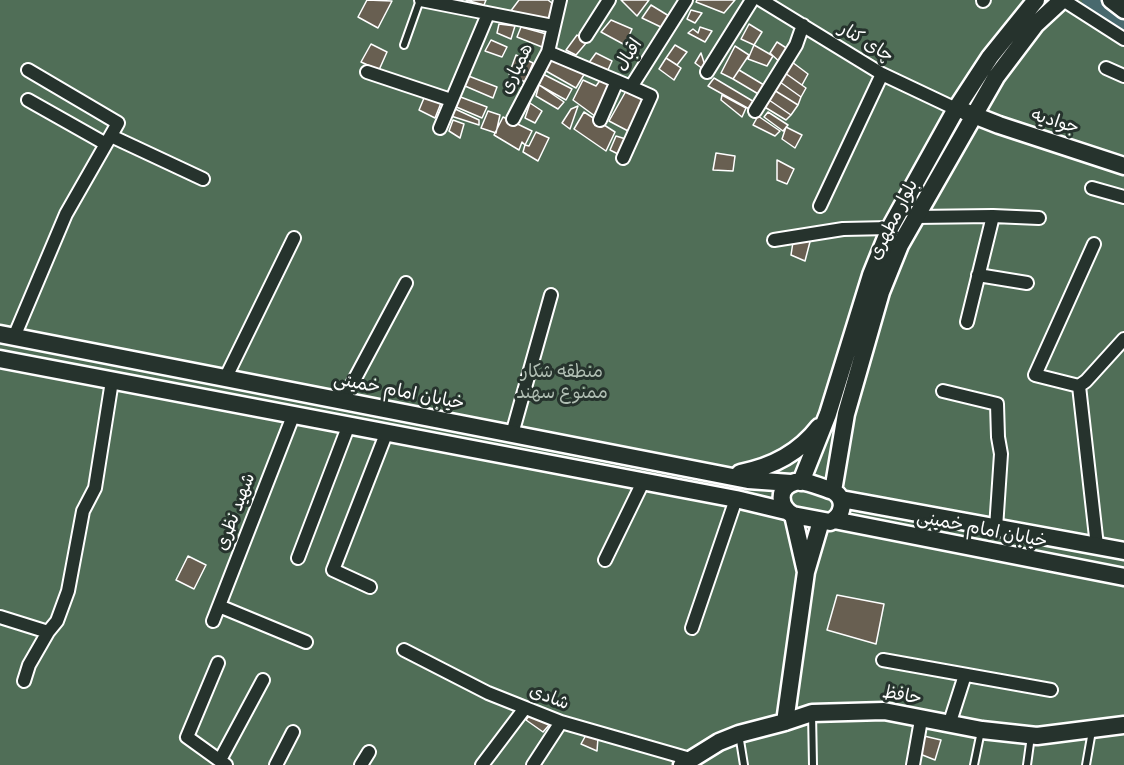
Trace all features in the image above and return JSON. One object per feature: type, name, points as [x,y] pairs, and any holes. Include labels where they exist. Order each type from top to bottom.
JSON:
[{"type":"main road","name":"بلوار مطهری","points":[[790,513],[781,501],[781,496],[783,491],[796,483],[828,414],[871,275],[890,228],[956,109],[990,57],[1036,0]]},
{"type":"main road","name":"بلوار مطهری","points":[[806,572],[828,521],[841,512],[837,495],[846,414],[881,292],[900,244],[996,77],[1036,24],[1062,0]]},
{"type":"main road","points":[[1111,0],[1124,10]]},
{"type":"main road","name":"جوادیه","points":[[956,109],[999,125],[1122,162]]},
{"type":"main road","name":"خیابان امام خمینی","points":[[7,336],[732,475],[748,480],[796,483],[837,495],[996,528],[1124,551]]},
{"type":"main road","points":[[0,359],[736,499],[790,513],[806,572],[785,722]]},
{"type":"main road","points":[[732,475],[761,469],[788,456],[810,438],[828,414]]},
{"type":"main road","name":"خیابان امام خمینی","points":[[790,513],[1124,577]]},
{"type":"main road","name":"حافظ","points":[[686,762],[739,734],[812,713],[884,711],[982,730],[1031,735],[1124,725]]},
{"type":"street","points":[[421,0],[553,26]]},
{"type":"street","name":"همیاری","points":[[513,118],[548,52],[560,0]]},
{"type":"street","points":[[586,36],[609,0]]},
{"type":"street","name":"اقبال","points":[[548,52],[631,87],[686,0]]},
{"type":"street","points":[[707,72],[760,0]]},
{"type":"street","name":"چای کنار","points":[[760,0],[882,75],[956,109]]},
{"type":"street","points":[[1062,0],[1124,39]]},
{"type":"street","points":[[440,128],[488,14]]},
{"type":"street","points":[[756,111],[796,45],[803,26]]},
{"type":"street","points":[[1106,68],[1124,76]]},
{"type":"street","points":[[7,336],[66,213],[118,123],[28,70]]},
{"type":"street","points":[[367,72],[451,100]]},
{"type":"street","points":[[820,206],[882,75]]},
{"type":"street","points":[[600,120],[617,81]]},
{"type":"street","points":[[623,158],[651,96],[631,87]]},
{"type":"street","points":[[27,100],[109,140],[203,179]]},
{"type":"street","points":[[1092,188],[1124,197]]},
{"type":"street","points":[[967,322],[993,216]]},
{"type":"street","points":[[915,217],[1039,218]]},
{"type":"street","points":[[774,240],[843,229],[890,228]]},
{"type":"street","points":[[226,377],[294,238]]},
{"type":"street","points":[[1094,244],[1035,375],[1078,386],[1086,381],[1124,339]]},
{"type":"street","points":[[978,275],[1027,283]]},
{"type":"street","points":[[343,401],[406,283]]},
{"type":"street","points":[[512,434],[551,295]]},
{"type":"street","points":[[24,681],[29,665],[57,621],[68,591],[83,511],[95,488],[112,381]]},
{"type":"street","points":[[1078,386],[1097,546]]},
{"type":"street","points":[[943,391],[996,404],[1001,454],[996,528]]},
{"type":"street","name":"شهید نظری","points":[[213,621],[293,416]]},
{"type":"street","points":[[298,558],[348,427]]},
{"type":"street","points":[[370,587],[333,570],[386,434]]},
{"type":"street","points":[[605,560],[643,482]]},
{"type":"street","points":[[692,628],[736,499]]},
{"type":"street","points":[[219,606],[306,642]]},
{"type":"street","points":[[0,617],[48,632]]},
{"type":"street","name":"شادی","points":[[404,650],[488,693],[525,708],[561,722],[686,762]]},
{"type":"street","points":[[883,660],[1050,690]]},
{"type":"street","points":[[218,663],[187,737],[223,763],[263,680]]},
{"type":"street","points":[[949,724],[965,675]]},
{"type":"street","points":[[482,765],[525,708]]},
{"type":"street","points":[[913,765],[921,720]]},
{"type":"street","points":[[532,765],[561,722]]},
{"type":"street","points":[[276,765],[292,732]]},
{"type":"street","points":[[361,765],[369,752]]},
{"type":"lane","points":[[404,45],[421,0]]},
{"type":"lane","points":[[812,713],[813,765]]},
{"type":"lane","points":[[974,765],[982,730]]},
{"type":"lane","points":[[1086,765],[1093,730]]},
{"type":"lane","points":[[739,734],[744,765]]},
{"type":"lane","points":[[1027,765],[1031,735]]},
{"type":"green space","name":"منطقه شکار ممنوع سهند","points":[[0,0],[1124,0],[1124,765],[0,765]]},
{"type":"building","points":[[367,0],[392,1],[378,28],[358,17]]},
{"type":"building","points":[[466,0],[486,0],[484,5]]},
{"type":"building","points":[[519,0],[548,0],[557,7],[551,21],[510,12]]},
{"type":"building","points":[[621,0],[649,0],[637,16]]},
{"type":"building","points":[[697,0],[735,0],[724,13],[696,2]]},
{"type":"building","points":[[651,5],[669,16],[663,28],[642,18]]},
{"type":"building","points":[[691,10],[702,13],[695,23],[687,19]]},
{"type":"building","points":[[611,20],[632,29],[625,45],[601,32]]},
{"type":"building","points":[[499,24],[515,26],[511,39],[497,33]]},
{"type":"building","points":[[749,24],[762,32],[754,45],[741,39]]},
{"type":"building","points":[[521,27],[550,35],[542,47],[517,37]]},
{"type":"building","points":[[700,27],[712,31],[705,42],[688,33],[693,29],[698,33]]},
{"type":"building","points":[[577,35],[587,42],[576,55],[566,50]]},
{"type":"building","points":[[491,40],[507,47],[502,57],[485,51]]},
{"type":"building","points":[[777,42],[791,51],[782,64],[770,53]]},
{"type":"building","points":[[371,44],[387,52],[379,70],[361,62]]},
{"type":"building","points":[[675,45],[687,52],[677,65],[666,58]]},
{"type":"building","points":[[754,45],[773,56],[767,66],[748,59]]},
{"type":"building","points":[[735,46],[749,55],[733,79],[721,73]]},
{"type":"building","points":[[596,53],[612,61],[607,72],[588,64]]},
{"type":"building","points":[[701,53],[707,72],[695,63]]},
{"type":"building","points":[[516,55],[533,63],[525,82],[509,74]]},
{"type":"building","points":[[666,58],[681,68],[674,80],[659,69]]},
{"type":"building","points":[[551,59],[585,73],[576,88],[546,71]]},
{"type":"building","points":[[792,62],[808,74],[802,85],[785,73]]},
{"type":"building","points":[[739,70],[764,85],[760,95],[733,79]]},
{"type":"building","points":[[785,73],[806,88],[801,97],[780,82]]},
{"type":"building","points":[[543,74],[572,89],[566,100],[539,85]]},
{"type":"building","points":[[466,75],[497,87],[493,98],[465,86]]},
{"type":"building","points":[[714,78],[756,103],[751,110],[708,86]]},
{"type":"building","points":[[601,79],[614,87],[599,119],[573,100],[583,80],[596,86]]},
{"type":"building","points":[[780,82],[801,97],[798,105],[774,90]]},
{"type":"building","points":[[539,85],[564,102],[558,109],[536,96]]},
{"type":"building","points":[[774,90],[798,105],[791,115],[769,100]]},
{"type":"building","points":[[626,91],[647,99],[630,132],[609,121]]},
{"type":"building","points":[[722,95],[746,108],[742,117],[721,100]]},
{"type":"building","points":[[458,96],[487,107],[482,118],[454,106]]},
{"type":"building","points":[[424,98],[441,103],[435,118],[419,110]]},
{"type":"building","points":[[769,100],[791,115],[786,120],[763,106]]},
{"type":"building","points":[[530,103],[542,111],[535,123],[525,118]]},
{"type":"building","points":[[578,106],[570,129],[562,123],[571,109]]},
{"type":"building","points":[[453,108],[479,120],[479,125],[451,116]]},
{"type":"building","points":[[488,111],[500,115],[496,133],[481,128]]},
{"type":"building","points":[[584,112],[615,132],[606,151],[574,129]]},
{"type":"building","points":[[768,112],[788,125],[783,131],[764,117]]},
{"type":"building","points":[[758,116],[780,131],[775,136],[753,125]]},
{"type":"building","points":[[503,117],[532,131],[525,145],[522,142],[519,150],[494,135]]},
{"type":"building","points":[[453,120],[464,124],[460,138],[449,131]]},
{"type":"building","points":[[786,127],[802,135],[795,148],[782,139]]},
{"type":"building","points":[[536,132],[549,138],[538,161],[523,152],[525,145],[529,146]]},
{"type":"building","points":[[616,136],[629,140],[622,156],[610,150]]},
{"type":"building","points":[[716,153],[735,156],[733,171],[713,170]]},
{"type":"building","points":[[777,160],[794,169],[787,184],[777,180]]},
{"type":"building","points":[[811,238],[805,261],[791,255],[793,242]]},
{"type":"building","points":[[188,556],[206,565],[194,589],[176,580]]},
{"type":"building","points":[[837,595],[884,604],[876,644],[827,630]]},
{"type":"building","points":[[531,713],[550,724],[543,732],[526,720]]},
{"type":"building","points":[[586,735],[598,738],[597,751],[581,744]]},
{"type":"building","points":[[924,736],[941,740],[935,760],[920,754]]},
{"type":"waterway","points":[[1092,0],[1124,22]]}]
